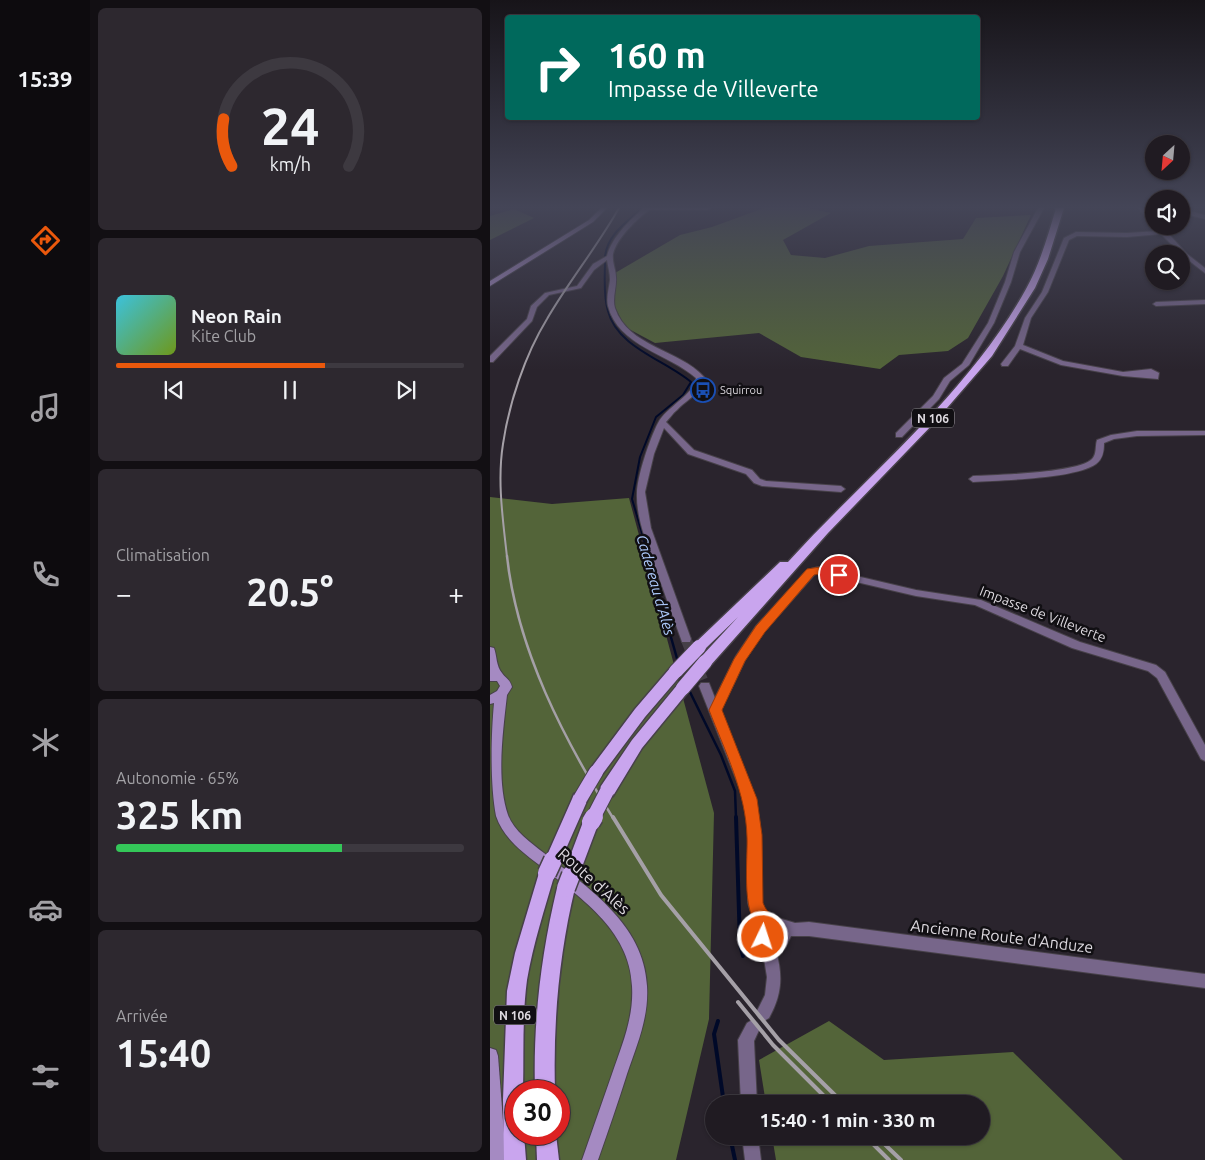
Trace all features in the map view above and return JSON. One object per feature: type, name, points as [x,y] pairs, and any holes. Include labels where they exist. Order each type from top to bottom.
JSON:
[{"type":"main road","points":[[490,284],[525,262]]},
{"type":"main road","name":"N 106","points":[[1026,294],[1036,262]]},
{"type":"main road","name":"N 106","points":[[545,1080],[544,1040],[548,974],[556,925],[569,881],[591,822],[607,790],[637,744],[705,662],[824,530],[910,442],[976,370],[1000,338],[1042,262]]},
{"type":"main road","name":"N 106","points":[[515,1160],[514,1075],[518,982],[524,952],[550,867],[580,799],[596,772],[640,712],[676,671],[786,563],[824,530]]},
{"type":"main road","points":[[490,658],[494,677]]},
{"type":"main road","name":"Route d'Alès","points":[[494,677],[502,678],[506,684],[496,697],[498,716],[497,792],[502,816],[517,839],[587,896],[617,926],[632,949],[637,964],[640,1001],[637,1024],[590,1160]]},
{"type":"main road","points":[[490,1056],[498,1160]]},
{"type":"main road","points":[[547,1145],[548,1160]]},
{"type":"street","points":[[490,360],[530,320],[534,306],[547,294],[579,287],[592,267],[598,262]]},
{"type":"street","points":[[611,262],[613,277],[611,306],[621,327],[649,346],[691,369],[700,377],[700,384],[695,390],[674,408],[662,422],[650,454],[640,492],[646,528],[686,639]]},
{"type":"street","points":[[899,435],[936,397],[947,380],[965,365],[991,323],[1014,262]]},
{"type":"street","points":[[1005,364],[1020,346],[1028,318],[1045,292],[1057,262]]},
{"type":"street","points":[[1194,262],[1205,271]]},
{"type":"street","points":[[1156,304],[1205,302]]},
{"type":"street","points":[[1020,346],[1061,363],[1124,374]]},
{"type":"street","points":[[662,422],[691,452],[749,472],[757,482],[841,489]]},
{"type":"street","points":[[972,479],[1074,468],[1093,462],[1099,456],[1100,442],[1110,437],[1150,433],[1205,433]]},
{"type":"street","name":"Impasse de Villeverte","points":[[716,710],[740,659],[760,629],[811,572],[818,570],[916,593],[977,602],[1076,645],[1152,668],[1161,675],[1205,756]]},
{"type":"street","points":[[705,686],[750,799],[755,835],[755,903],[775,930],[773,965],[775,992],[764,1013]]},
{"type":"street","name":"Ancienne Route d'Anduze","points":[[775,930],[818,931],[1043,959],[1205,982]]},
{"type":"street","points":[[749,1095],[746,1040],[752,1028]]},
{"type":"street","points":[[751,1145],[753,1160]]},
{"type":"green space","points":[[634,262],[1009,262],[968,338],[948,351],[899,355],[880,369],[801,357],[759,333],[655,343],[625,327],[614,305],[615,273]]},
{"type":"green space","points":[[490,497],[552,504],[629,498],[714,813],[709,1019],[676,1160],[490,1160]]},
{"type":"green space","points":[[829,1021],[884,1060],[1013,1052],[1123,1160],[776,1160],[774,1145],[990,1145],[990,1095],[765,1095],[759,1060]]},
{"type":"waterway","name":"Cadereau d'Alès","points":[[605,262],[605,299],[613,323],[631,343],[691,382],[683,395],[656,417],[640,457],[632,499],[649,557]]},
{"type":"waterway","name":"Cadereau d'Alès","points":[[648,556],[678,662]]},
{"type":"waterway","name":"Cadereau d'Alès","points":[[688,688],[721,755],[735,791],[736,818]]},
{"type":"waterway","name":"Cadereau d'Alès","points":[[736,817],[740,944],[743,956]]},
{"type":"waterway","name":"Cadereau d'Alès","points":[[718,1021],[714,1034],[723,1095]]},
{"type":"waterway","name":"Cadereau d'Alès","points":[[732,1145],[735,1160]]},
{"type":"tunnel","points":[[686,639],[705,686]]},
{"type":"railway","points":[[507,557],[501,500],[501,458],[509,412],[525,364],[539,333],[585,262]]},
{"type":"railway","points":[[507,556],[512,591],[521,625],[545,693],[577,757],[613,818]]},
{"type":"railway","points":[[613,817],[661,895],[779,1040],[835,1095]]},
{"type":"railway","points":[[738,1002],[773,1045],[823,1095]]},
{"type":"railway","points":[[874,1145],[889,1160]]},
{"type":"railway","points":[[885,1145],[901,1160]]},
{"type":"place","name":"Squirrou","points":[[703,390]]},
{"type":"route","points":[[763,937],[764,930],[768,925],[772,924],[761,918],[755,903],[755,835],[750,799],[716,710],[740,659],[760,629],[811,572],[816,570],[839,575]]}]
